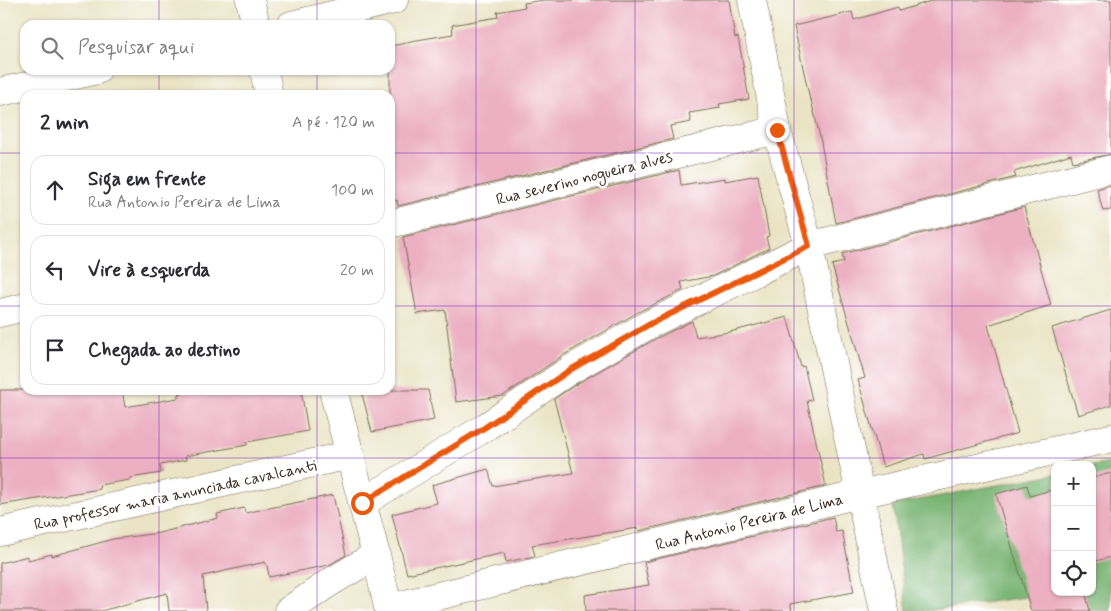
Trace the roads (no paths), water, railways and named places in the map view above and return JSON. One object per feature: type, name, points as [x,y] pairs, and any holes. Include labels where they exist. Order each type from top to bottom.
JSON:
[{"type":"street","points":[[250,0],[255,20]]},
{"type":"street","points":[[312,20],[394,0]]},
{"type":"street","points":[[755,1],[777,130],[809,246],[884,611]]},
{"type":"street","points":[[0,92],[75,75]]},
{"type":"street","points":[[265,75],[268,90]]},
{"type":"street","name":"Rua severino nogueira alves","points":[[395,223],[777,130]]},
{"type":"street","points":[[362,503],[484,428],[570,370],[650,324],[809,246],[1111,170]]},
{"type":"street","points":[[0,313],[20,309]]},
{"type":"street","points":[[334,395],[376,555],[388,609]]},
{"type":"street","name":"Rua Antonio Pereira de Lima","points":[[388,609],[860,494],[1111,438]]},
{"type":"street","name":"Rua professor maria anunciada cavalcanti","points":[[0,532],[350,455]]},
{"type":"street","points":[[288,611],[376,555]]}]
